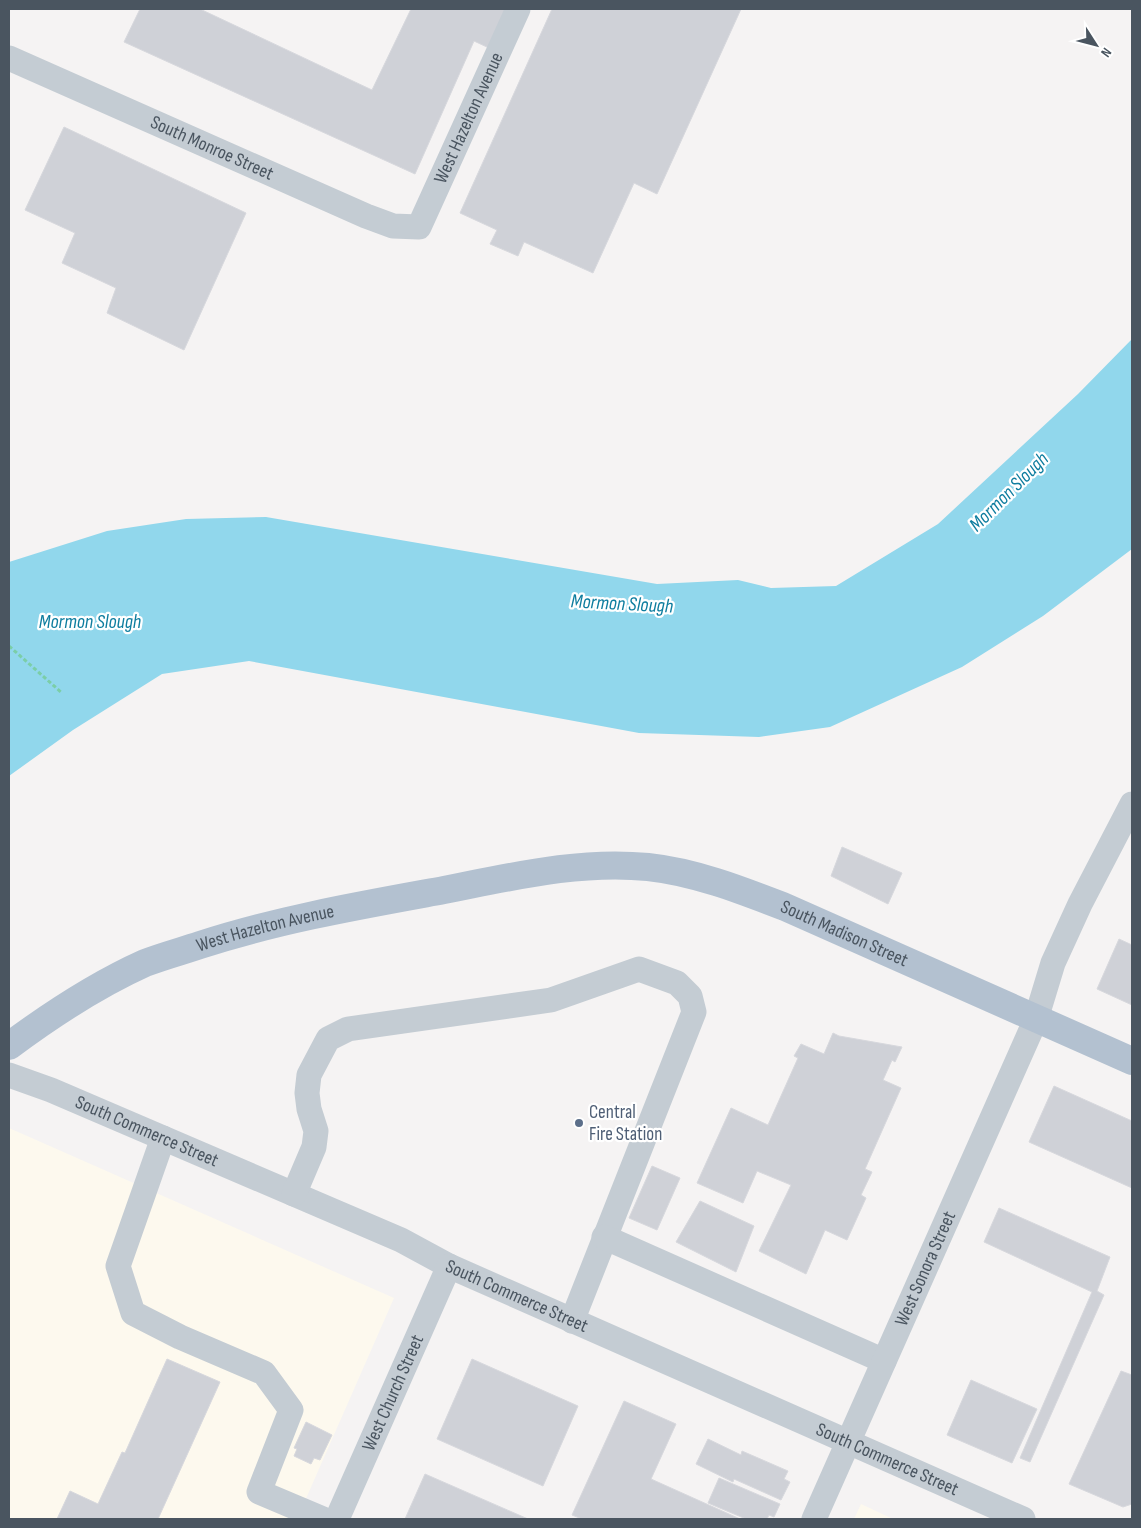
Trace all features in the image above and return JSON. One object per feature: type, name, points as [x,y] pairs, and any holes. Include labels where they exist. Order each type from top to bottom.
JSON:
[{"type":"main road","name":"South Madison Street","points":[[544,871],[589,866],[649,867],[682,873],[741,890],[1132,1061]]},
{"type":"main road","name":"West Hazelton Avenue","points":[[9,1046],[54,1013],[98,986],[147,962],[200,945],[307,916],[544,871]]},
{"type":"street","name":"West Hazelton Avenue","points":[[419,227],[518,9]]},
{"type":"street","name":"South Monroe Street","points":[[9,58],[366,216],[393,226],[419,227]]},
{"type":"street","name":"West Sonora Street","points":[[814,1519],[1036,1019],[1053,963],[1080,904],[1132,804]]},
{"type":"street","points":[[294,1194],[314,1147],[316,1131],[309,1109],[307,1093],[309,1075],[328,1039],[348,1029],[358,1027],[551,1000],[639,969],[677,983],[690,996],[694,1012],[572,1321]]},
{"type":"street","name":"South Commerce Street","points":[[9,1075],[51,1090],[400,1240],[449,1266],[1023,1519]]},
{"type":"street","points":[[163,1138],[118,1266],[134,1313],[180,1337],[264,1373],[291,1410],[259,1492],[322,1519]]},
{"type":"street","points":[[604,1237],[884,1361]]},
{"type":"street","name":"West Church Street","points":[[337,1519],[449,1266]]},
{"type":"path","points":[[9,646],[62,693]]},
{"type":"shaded area","points":[[9,1128],[394,1298],[297,1519],[9,1519]]},
{"type":"shaded area","points":[[861,1504],[893,1519],[854,1519]]},
{"type":"water","name":"Mormon Slough","points":[[1132,339],[1132,549],[1043,616],[962,667],[830,727],[759,737],[639,733],[249,661],[162,674],[73,730],[9,776],[9,562],[107,531],[186,519],[266,517],[657,584],[738,580],[771,588],[836,586],[938,524],[1078,394]]},
{"type":"building","points":[[140,9],[200,9],[372,90],[411,9],[506,9],[489,48],[474,41],[415,174],[124,42]]},
{"type":"building","points":[[552,9],[741,9],[657,194],[634,183],[593,273],[524,242],[518,256],[490,244],[497,230],[460,213]]},
{"type":"building","points":[[64,127],[246,213],[184,350],[107,313],[116,288],[62,263],[75,233],[25,210]]},
{"type":"building","points":[[842,847],[902,873],[888,904],[831,876]]},
{"type":"building","points":[[1119,939],[1132,945],[1132,1005],[1097,989]]},
{"type":"building","points":[[833,1033],[839,1036],[902,1047],[895,1062],[892,1060],[883,1080],[901,1088],[865,1169],[872,1172],[861,1195],[866,1198],[847,1240],[825,1230],[806,1274],[759,1251],[791,1185],[757,1171],[743,1203],[697,1183],[731,1108],[768,1125],[798,1058],[794,1056],[801,1044],[824,1054]]},
{"type":"building","points":[[1054,1086],[1132,1121],[1132,1188],[1029,1142]]},
{"type":"building","points":[[652,1166],[680,1178],[657,1230],[629,1218]]},
{"type":"building","points":[[700,1201],[754,1226],[736,1272],[676,1242]]},
{"type":"building","points":[[999,1208],[1110,1257],[1097,1291],[1104,1295],[1030,1462],[1020,1458],[1092,1292],[984,1242]]},
{"type":"building","points":[[167,1359],[220,1382],[158,1519],[57,1519],[70,1491],[98,1504],[122,1452],[125,1453]]},
{"type":"building","points":[[472,1359],[578,1406],[543,1486],[437,1439]]},
{"type":"building","points":[[1121,1371],[1132,1375],[1132,1504],[1123,1507],[1069,1484]]},
{"type":"building","points":[[971,1380],[1037,1409],[1012,1463],[947,1435]]},
{"type":"building","points":[[624,1401],[676,1424],[651,1479],[740,1519],[582,1519],[572,1515]]},
{"type":"building","points":[[306,1422],[332,1435],[320,1460],[314,1458],[311,1464],[294,1456],[297,1449],[294,1448]]},
{"type":"building","points":[[708,1439],[741,1455],[742,1451],[788,1471],[784,1479],[790,1482],[781,1500],[734,1479],[733,1482],[696,1464]]},
{"type":"building","points":[[425,1474],[528,1519],[405,1519]]},
{"type":"building","points":[[719,1478],[780,1504],[774,1517],[769,1515],[767,1519],[746,1519],[708,1503]]},
{"type":"place","name":"Central Fire Station","points":[[579,1123]]}]
